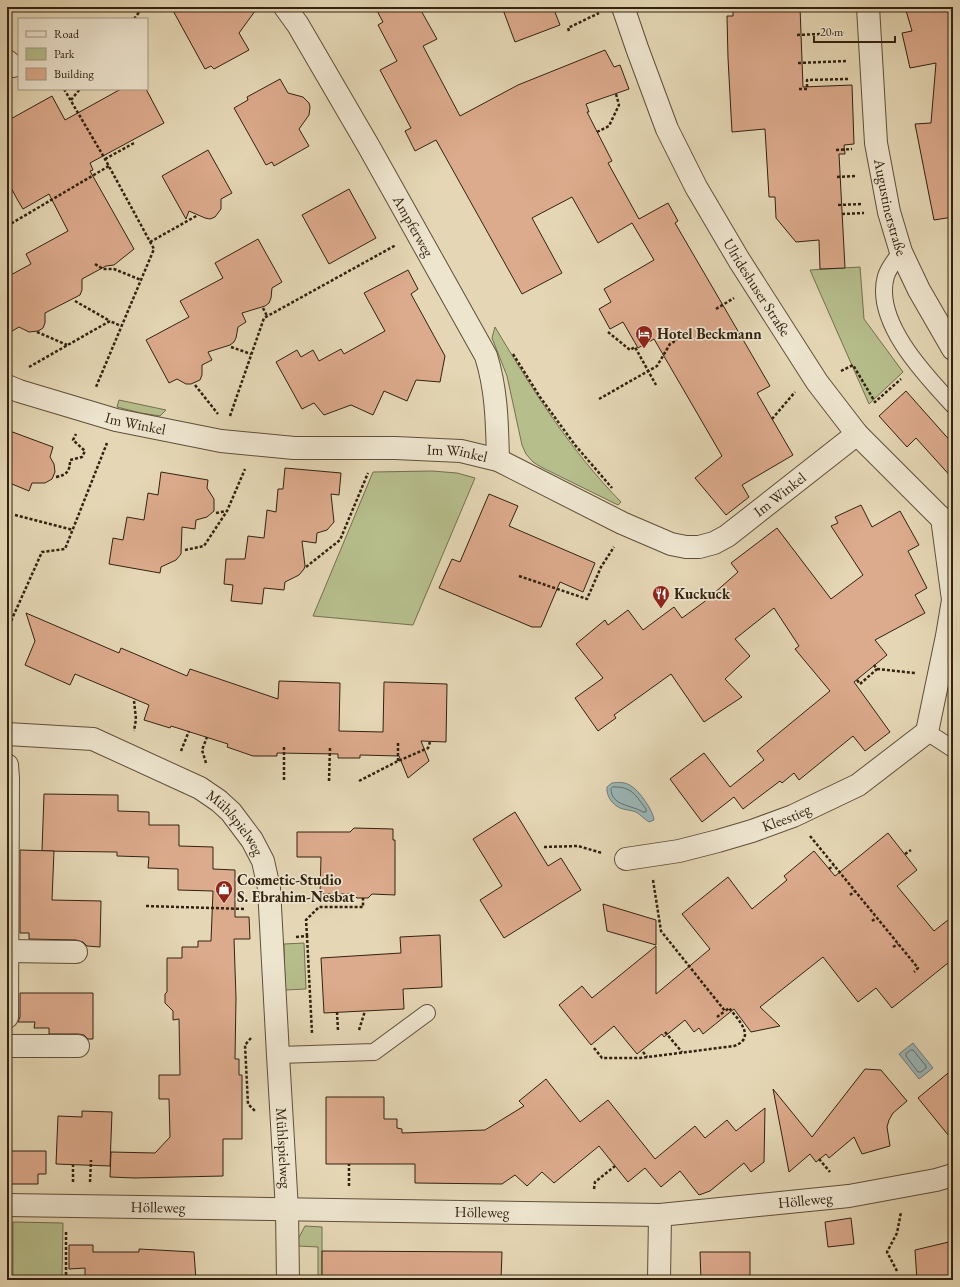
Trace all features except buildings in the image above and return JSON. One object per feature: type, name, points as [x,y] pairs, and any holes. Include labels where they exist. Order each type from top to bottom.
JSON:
[{"type":"street","name":"Ampferweg","points":[[285,7],[302,32],[486,356],[494,382],[496,398],[498,460]]},
{"type":"street","name":"Augustinerstraße","points":[[868,7],[876,144],[889,212],[901,252]]},
{"type":"street","name":"Ulrideshuser Straße","points":[[615,8],[637,48],[667,129],[696,187],[738,260],[811,374],[857,434],[947,523]]},
{"type":"street","points":[[901,252],[919,290],[953,349]]},
{"type":"street","name":"Im Winkel","points":[[7,386],[116,420],[221,441],[294,448],[390,448],[460,451],[498,460],[622,523],[661,541],[678,546],[699,547],[714,543],[736,530],[857,434]]},
{"type":"street","points":[[927,732],[953,600],[947,523]]},
{"type":"street","name":"Kleestieg","points":[[626,860],[679,851],[718,841],[752,831],[793,816],[858,784],[927,732]]},
{"type":"street","name":"Mühlspielweg","points":[[7,734],[93,739],[190,782],[210,794],[231,812],[242,825],[258,851],[267,874],[271,909],[287,1210],[288,1280]]},
{"type":"street","points":[[7,765],[7,1017]]},
{"type":"street","points":[[7,950],[76,952]]},
{"type":"street","points":[[7,1046],[78,1046]]},
{"type":"street","name":"Hölleweg","points":[[7,1205],[660,1214],[849,1196],[936,1180],[953,1175]]},
{"type":"street","points":[[659,1280],[660,1214]]},
{"type":"lane","name":"Augustinerstraße","points":[[901,252],[890,266],[886,275],[884,287],[884,296],[891,321],[897,334],[917,365],[953,405]]},
{"type":"lane","points":[[927,732],[953,749]]},
{"type":"lane","points":[[278,1055],[374,1052],[427,1013]]},
{"type":"path","points":[[135,18],[143,7]]},
{"type":"path","points":[[569,31],[568,28],[615,8]]},
{"type":"path","points":[[797,35],[849,33],[870,37]]},
{"type":"path","points":[[798,63],[872,69]]},
{"type":"path","points":[[799,89],[808,89],[807,80],[872,69]]},
{"type":"path","points":[[65,90],[109,166],[154,249],[100,376]]},
{"type":"path","points":[[71,100],[79,90]]},
{"type":"path","points":[[597,132],[609,126],[620,105],[616,94]]},
{"type":"path","points":[[105,159],[134,143]]},
{"type":"path","points":[[7,226],[109,166]]},
{"type":"path","points":[[150,242],[198,215]]},
{"type":"path","points":[[232,410],[264,318],[417,233]]},
{"type":"path","points":[[95,264],[103,268],[114,269],[141,280]]},
{"type":"path","points":[[75,300],[121,326]]},
{"type":"path","points":[[716,309],[727,302]]},
{"type":"path","points":[[262,308],[267,316]]},
{"type":"path","points":[[34,370],[27,368],[110,321]]},
{"type":"path","points":[[37,332],[68,345]]},
{"type":"path","points":[[608,332],[630,350],[635,347],[656,385]]},
{"type":"path","points":[[599,399],[657,366],[670,344],[677,340]]},
{"type":"path","points":[[231,347],[251,354]]},
{"type":"path","points":[[511,349],[540,396],[575,445],[606,483],[626,502],[619,540],[601,567],[587,599],[519,576]]},
{"type":"path","points":[[772,419],[811,374]]},
{"type":"path","points":[[868,391],[875,402],[905,375]]},
{"type":"path","points":[[195,385],[220,416],[212,415]]},
{"type":"path","points":[[224,416],[235,418]]},
{"type":"path","points":[[56,477],[64,475],[68,472],[70,460],[82,457],[85,451],[73,440],[78,430]]},
{"type":"path","points":[[7,630],[42,552],[65,548],[107,444]]},
{"type":"path","points":[[185,550],[204,546],[227,511],[246,466]]},
{"type":"path","points":[[306,567],[340,540],[369,470]]},
{"type":"path","points":[[216,513],[227,511]]},
{"type":"path","points":[[15,514],[73,530]]},
{"type":"path","points":[[874,665],[877,669],[938,676]]},
{"type":"path","points":[[857,680],[860,684],[877,669]]},
{"type":"path","points":[[398,741],[398,760]]},
{"type":"path","points":[[358,781],[398,760],[428,748],[430,742]]},
{"type":"path","points":[[284,746],[284,780]]},
{"type":"path","points":[[329,781],[330,748]]},
{"type":"path","points":[[793,816],[918,968],[914,972]]},
{"type":"path","points":[[544,847],[578,846],[626,860]]},
{"type":"path","points":[[905,854],[911,850]]},
{"type":"path","points":[[649,856],[661,931],[725,1011]]},
{"type":"path","points":[[829,869],[834,865]]},
{"type":"path","points":[[850,894],[855,891]]},
{"type":"path","points":[[313,1054],[306,920],[319,907],[363,907],[363,898]]},
{"type":"path","points":[[146,906],[271,909]]},
{"type":"path","points":[[872,921],[876,918]]},
{"type":"path","points":[[272,938],[307,936]]},
{"type":"path","points":[[893,947],[898,944]]},
{"type":"path","points":[[594,1048],[602,1058],[648,1057],[740,1044],[744,1039],[744,1026],[729,1008],[717,1017]]},
{"type":"path","points":[[665,1032],[682,1053]]},
{"type":"path","points":[[643,1052],[648,1057]]},
{"type":"path","points":[[66,1206],[66,1280]]},
{"type":"path","points":[[897,1271],[887,1252],[897,1233],[902,1209]]},
{"type":"green space","points":[[860,267],[864,319],[903,372],[869,404],[810,270]]},
{"type":"green space","points":[[495,327],[523,373],[568,440],[602,482],[621,502],[618,505],[541,467],[533,462],[526,454],[522,445],[507,376],[492,338]]},
{"type":"green space","points":[[119,400],[166,410],[160,416],[141,413],[117,407]]},
{"type":"green space","points":[[432,471],[457,473],[475,478],[413,625],[313,616],[373,472]]},
{"type":"green space","points":[[304,943],[306,989],[285,990],[284,944]]},
{"type":"green space","points":[[13,1222],[63,1223],[62,1280],[13,1280]]},
{"type":"green space","points":[[305,1226],[322,1227],[322,1280],[318,1280],[318,1247],[298,1246],[298,1239]]},
{"type":"water","points":[[612,783],[624,783],[634,788],[642,796],[649,807],[654,820],[649,822],[636,812],[620,808],[614,804],[609,797],[607,790],[607,787]]},
{"type":"water","points":[[913,1043],[933,1068],[919,1079],[899,1054]]},
{"type":"place","name":"Hotel Beckmann","points":[[644,349]]},
{"type":"place","name":"Kuckuck","points":[[661,609]]},
{"type":"place","name":"Cosmetic-Studio S. Ebrahim-Nesbat","points":[[224,904]]}]
